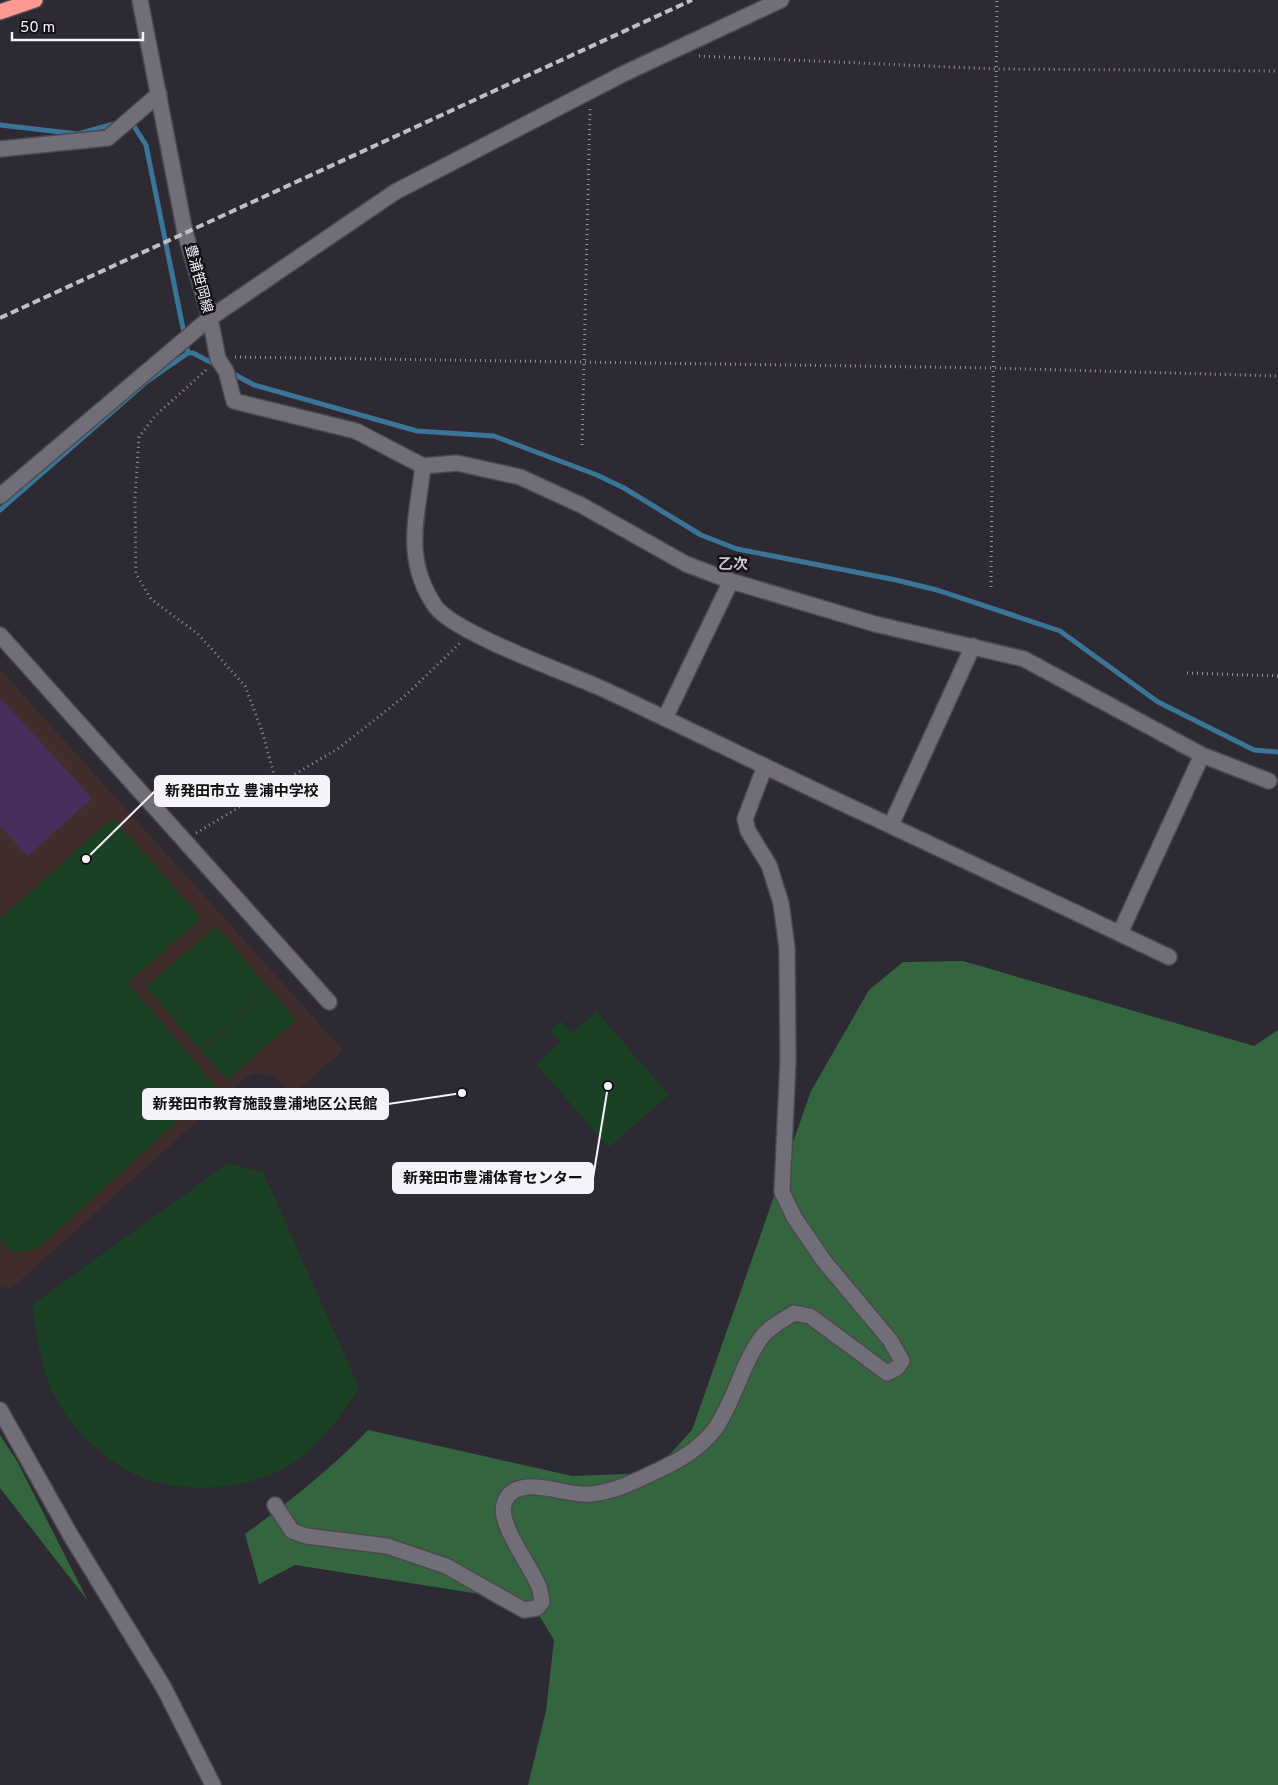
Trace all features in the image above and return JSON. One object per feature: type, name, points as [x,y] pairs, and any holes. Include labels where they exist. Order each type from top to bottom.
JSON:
[{"type":"highway","points":[[0,12],[35,0]]},
{"type":"street","name":"豊浦笹岡線","points":[[0,496],[210,318],[185,232],[140,0]]},
{"type":"street","points":[[781,0],[589,91],[395,192],[210,318],[218,359],[226,371],[234,401],[356,431],[423,466],[457,463],[520,476],[581,505],[686,564],[731,581],[875,624],[1024,658],[1202,754],[1269,781]]},
{"type":"street","points":[[0,149],[108,138],[159,94]]},
{"type":"street","points":[[423,466],[414,550],[416,567],[436,606],[450,620],[665,718],[1169,957]]},
{"type":"street","points":[[665,718],[731,581]]},
{"type":"street","points":[[0,635],[329,1002]]},
{"type":"street","points":[[891,825],[973,646]]},
{"type":"street","points":[[1120,934],[1202,754]]},
{"type":"street","points":[[275,1505],[292,1531],[306,1536],[387,1546],[446,1566],[524,1610],[537,1608],[542,1602],[539,1587],[504,1515],[504,1502],[512,1491],[530,1486],[588,1495],[628,1485],[693,1452],[714,1430],[724,1415],[744,1368],[762,1337],[776,1324],[794,1313],[810,1316],[887,1373],[897,1368],[902,1361],[890,1340],[824,1261],[794,1217],[782,1192],[788,1060],[786,948],[781,903],[769,865],[748,831],[745,819],[765,766]]},
{"type":"street","points":[[0,1410],[71,1536],[164,1688],[213,1785]]},
{"type":"path","points":[[992,586],[992,368],[997,0]]},
{"type":"path","points":[[694,56],[997,68],[1278,71]]},
{"type":"path","points":[[582,445],[589,91]]},
{"type":"path","points":[[277,785],[262,731],[245,686],[198,634],[150,599],[136,574],[136,498],[139,437],[155,416],[218,359],[244,356],[584,361],[992,368],[1278,376]]},
{"type":"path","points":[[183,841],[339,748],[406,694],[473,631]]},
{"type":"path","points":[[1187,673],[1278,676]]},
{"type":"shaded area","points":[[0,669],[343,1050],[292,1095],[276,1077],[257,1073],[246,1077],[12,1288],[0,1287]]},
{"type":"green space","points":[[113,818],[201,918],[128,983],[216,1086],[36,1250],[11,1252],[0,1239],[0,919]]},
{"type":"green space","points":[[216,926],[269,989],[200,1049],[173,1019],[239,960],[173,1018],[146,987]]},
{"type":"green space","points":[[963,961],[1254,1046],[1278,1030],[1278,1785],[528,1785],[546,1711],[554,1640],[531,1602],[295,1565],[259,1584],[245,1534],[309,1485],[368,1430],[572,1476],[628,1474],[648,1471],[660,1465],[692,1430],[811,1091],[869,990],[903,962]]},
{"type":"green space","points":[[270,989],[296,1020],[227,1080],[201,1050]]},
{"type":"green space","points":[[597,1012],[669,1095],[609,1147],[536,1064],[561,1042],[550,1030],[561,1021],[572,1033]]},
{"type":"green space","points":[[228,1163],[263,1172],[359,1388],[333,1425],[312,1448],[301,1458],[275,1473],[260,1479],[229,1486],[197,1488],[165,1484],[135,1475],[121,1467],[93,1446],[70,1420],[53,1393],[45,1372],[32,1305]]},
{"type":"green space","points":[[0,1435],[17,1461],[88,1601],[0,1488]]},
{"type":"building","points":[[0,698],[92,798],[28,856],[0,826]]},
{"type":"waterway","points":[[130,120],[146,145],[188,353]]},
{"type":"waterway","points":[[0,125],[78,134],[117,123]]},
{"type":"waterway","points":[[0,510],[146,382],[188,353],[193,353],[218,366]]},
{"type":"waterway","points":[[230,372],[254,385],[417,431],[494,436],[597,475],[624,488],[701,535],[737,549],[896,580],[937,590],[1060,631],[1158,702],[1254,750],[1278,752]]},
{"type":"railway","points":[[0,318],[692,0]]},
{"type":"place","name":"新発田市立 豊浦中学校","points":[[86,859]]},
{"type":"place","name":"新発田市豊浦体育センター","points":[[608,1086]]},
{"type":"place","name":"新発田市教育施設豊浦地区公民館","points":[[462,1093]]},
{"type":"district","name":"乙次","points":[[733,565]]}]
